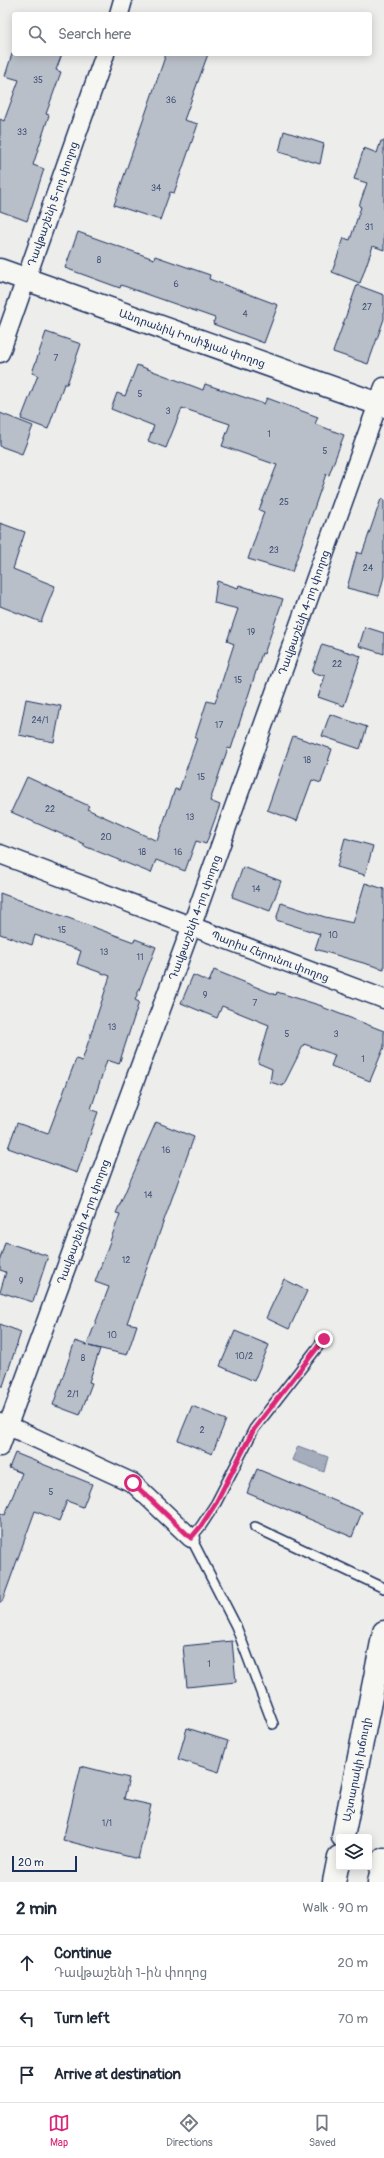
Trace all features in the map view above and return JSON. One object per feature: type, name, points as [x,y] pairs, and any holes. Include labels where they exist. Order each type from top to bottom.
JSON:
[{"type":"street","points":[[120,12],[124,0]]},
{"type":"street","name":"Դավթաշենի 5-րդ փողոց","points":[[0,353],[27,280],[104,56]]},
{"type":"street","name":"Անդրանիկ Իոսիֆյան փողոց","points":[[0,270],[382,399]]},
{"type":"street","name":"Դավթաշենի 4-րդ փողոց","points":[[0,1447],[4,1423],[192,925],[382,399]]},
{"type":"street","name":"Պարիս Հերունու փողոց","points":[[0,854],[192,925],[384,999]]},
{"type":"street","points":[[4,1423],[133,1483],[191,1538]]},
{"type":"street","name":"Աշտարակի խճուղի","points":[[344,1834],[381,1664],[384,1632]]},
{"type":"street","points":[[379,1882],[384,1859]]},
{"type":"street","points":[[334,1882],[336,1870]]},
{"type":"lane","points":[[273,1724],[236,1626],[191,1538],[216,1503],[254,1429],[324,1339]]},
{"type":"lane","points":[[255,1527],[384,1588]]},
{"type":"water","points":[[298,1446],[328,1457],[324,1472],[292,1460]]},
{"type":"building","points":[[12,54],[12,56],[61,56],[56,70],[61,72],[46,114],[49,115],[33,165],[44,169],[27,221],[0,211],[0,119],[4,121],[19,80],[5,76]]},
{"type":"building","points":[[165,56],[207,56],[184,120],[198,124],[174,193],[170,192],[160,220],[114,205]]},
{"type":"building","points":[[284,131],[324,144],[320,164],[279,152]]},
{"type":"building","points":[[381,141],[384,141],[384,250],[373,246],[360,283],[332,272],[344,238],[350,240],[361,207],[359,206],[367,183],[354,179],[364,148],[377,153]]},
{"type":"building","points":[[78,232],[154,259],[155,256],[210,275],[209,279],[278,305],[264,343],[213,324],[215,318],[121,285],[120,288],[65,268]]},
{"type":"building","points":[[357,285],[384,295],[384,319],[368,364],[333,352]]},
{"type":"building","points":[[46,332],[81,344],[67,384],[64,384],[48,429],[21,419],[38,375],[32,373]]},
{"type":"building","points":[[137,365],[203,390],[205,384],[264,404],[267,398],[318,417],[315,424],[344,435],[329,475],[326,474],[292,572],[248,559],[264,512],[259,510],[277,465],[222,446],[230,424],[182,408],[166,448],[148,441],[154,426],[111,409],[117,393],[125,396]]},
{"type":"building","points":[[0,413],[33,426],[22,454],[0,446]]},
{"type":"building","points":[[381,499],[384,499],[384,576],[379,596],[347,588],[357,552],[362,554]]},
{"type":"building","points":[[0,523],[25,532],[13,569],[55,586],[41,622],[0,606]]},
{"type":"building","points":[[217,581],[238,588],[239,585],[283,599],[264,654],[262,653],[231,749],[228,748],[210,801],[220,805],[206,844],[196,841],[185,871],[156,860],[151,873],[84,846],[84,844],[11,812],[27,777],[89,806],[87,809],[157,841],[175,789],[179,790],[197,738],[195,738],[207,701],[215,703],[234,644],[227,641],[238,609],[214,603]]},
{"type":"building","points":[[365,627],[384,633],[384,654],[359,646]]},
{"type":"building","points":[[322,644],[361,656],[344,706],[318,697],[325,676],[312,672]]},
{"type":"building","points":[[26,699],[61,706],[54,742],[19,735]]},
{"type":"building","points":[[330,714],[367,727],[360,749],[322,736]]},
{"type":"building","points":[[293,736],[332,749],[321,783],[312,780],[297,821],[267,810]]},
{"type":"building","points":[[345,838],[373,846],[365,875],[337,867]]},
{"type":"building","points":[[243,867],[281,881],[270,911],[232,897]]},
{"type":"building","points":[[365,883],[384,889],[384,969],[315,949],[320,934],[276,920],[281,903],[325,917],[353,923]]},
{"type":"building","points":[[0,893],[134,942],[135,939],[156,947],[135,1000],[139,1002],[119,1064],[107,1060],[91,1109],[98,1112],[77,1173],[8,1148],[17,1123],[48,1134],[76,1059],[82,1061],[110,976],[77,964],[81,951],[35,935],[32,945],[0,934]]},
{"type":"building","points":[[214,970],[276,995],[277,992],[322,1006],[384,1031],[384,1047],[370,1081],[331,1066],[335,1055],[304,1044],[283,1086],[270,1082],[272,1069],[258,1063],[269,1025],[222,1006],[217,1018],[181,1003],[193,975],[209,982]]},
{"type":"building","points":[[156,1122],[194,1137],[127,1323],[137,1325],[127,1355],[89,1346],[100,1349],[89,1382],[92,1383],[80,1415],[53,1405],[75,1341],[87,1345],[109,1287],[95,1282],[120,1214],[116,1213]]},
{"type":"building","points":[[5,1242],[48,1256],[33,1302],[0,1292],[6,1272],[0,1270],[0,1259]]},
{"type":"building","points":[[284,1279],[307,1291],[289,1329],[266,1318]]},
{"type":"building","points":[[0,1324],[21,1332],[3,1386],[0,1386]]},
{"type":"building","points":[[235,1331],[269,1345],[254,1381],[220,1366]]},
{"type":"building","points":[[192,1406],[226,1420],[212,1454],[178,1440]]},
{"type":"building","points":[[15,1453],[92,1484],[83,1507],[67,1501],[59,1521],[35,1511],[2,1602],[0,1602],[0,1513],[5,1515],[22,1473],[9,1468]]},
{"type":"building","points":[[257,1469],[362,1512],[352,1537],[247,1493]]},
{"type":"building","points":[[232,1641],[236,1682],[187,1687],[183,1646]]},
{"type":"building","points":[[187,1728],[228,1741],[219,1772],[178,1759]]},
{"type":"building","points":[[81,1766],[129,1778],[124,1799],[151,1805],[138,1859],[63,1840]]},
{"type":"route","points":[[133,1483],[191,1538],[216,1503],[254,1429],[324,1339]]}]
